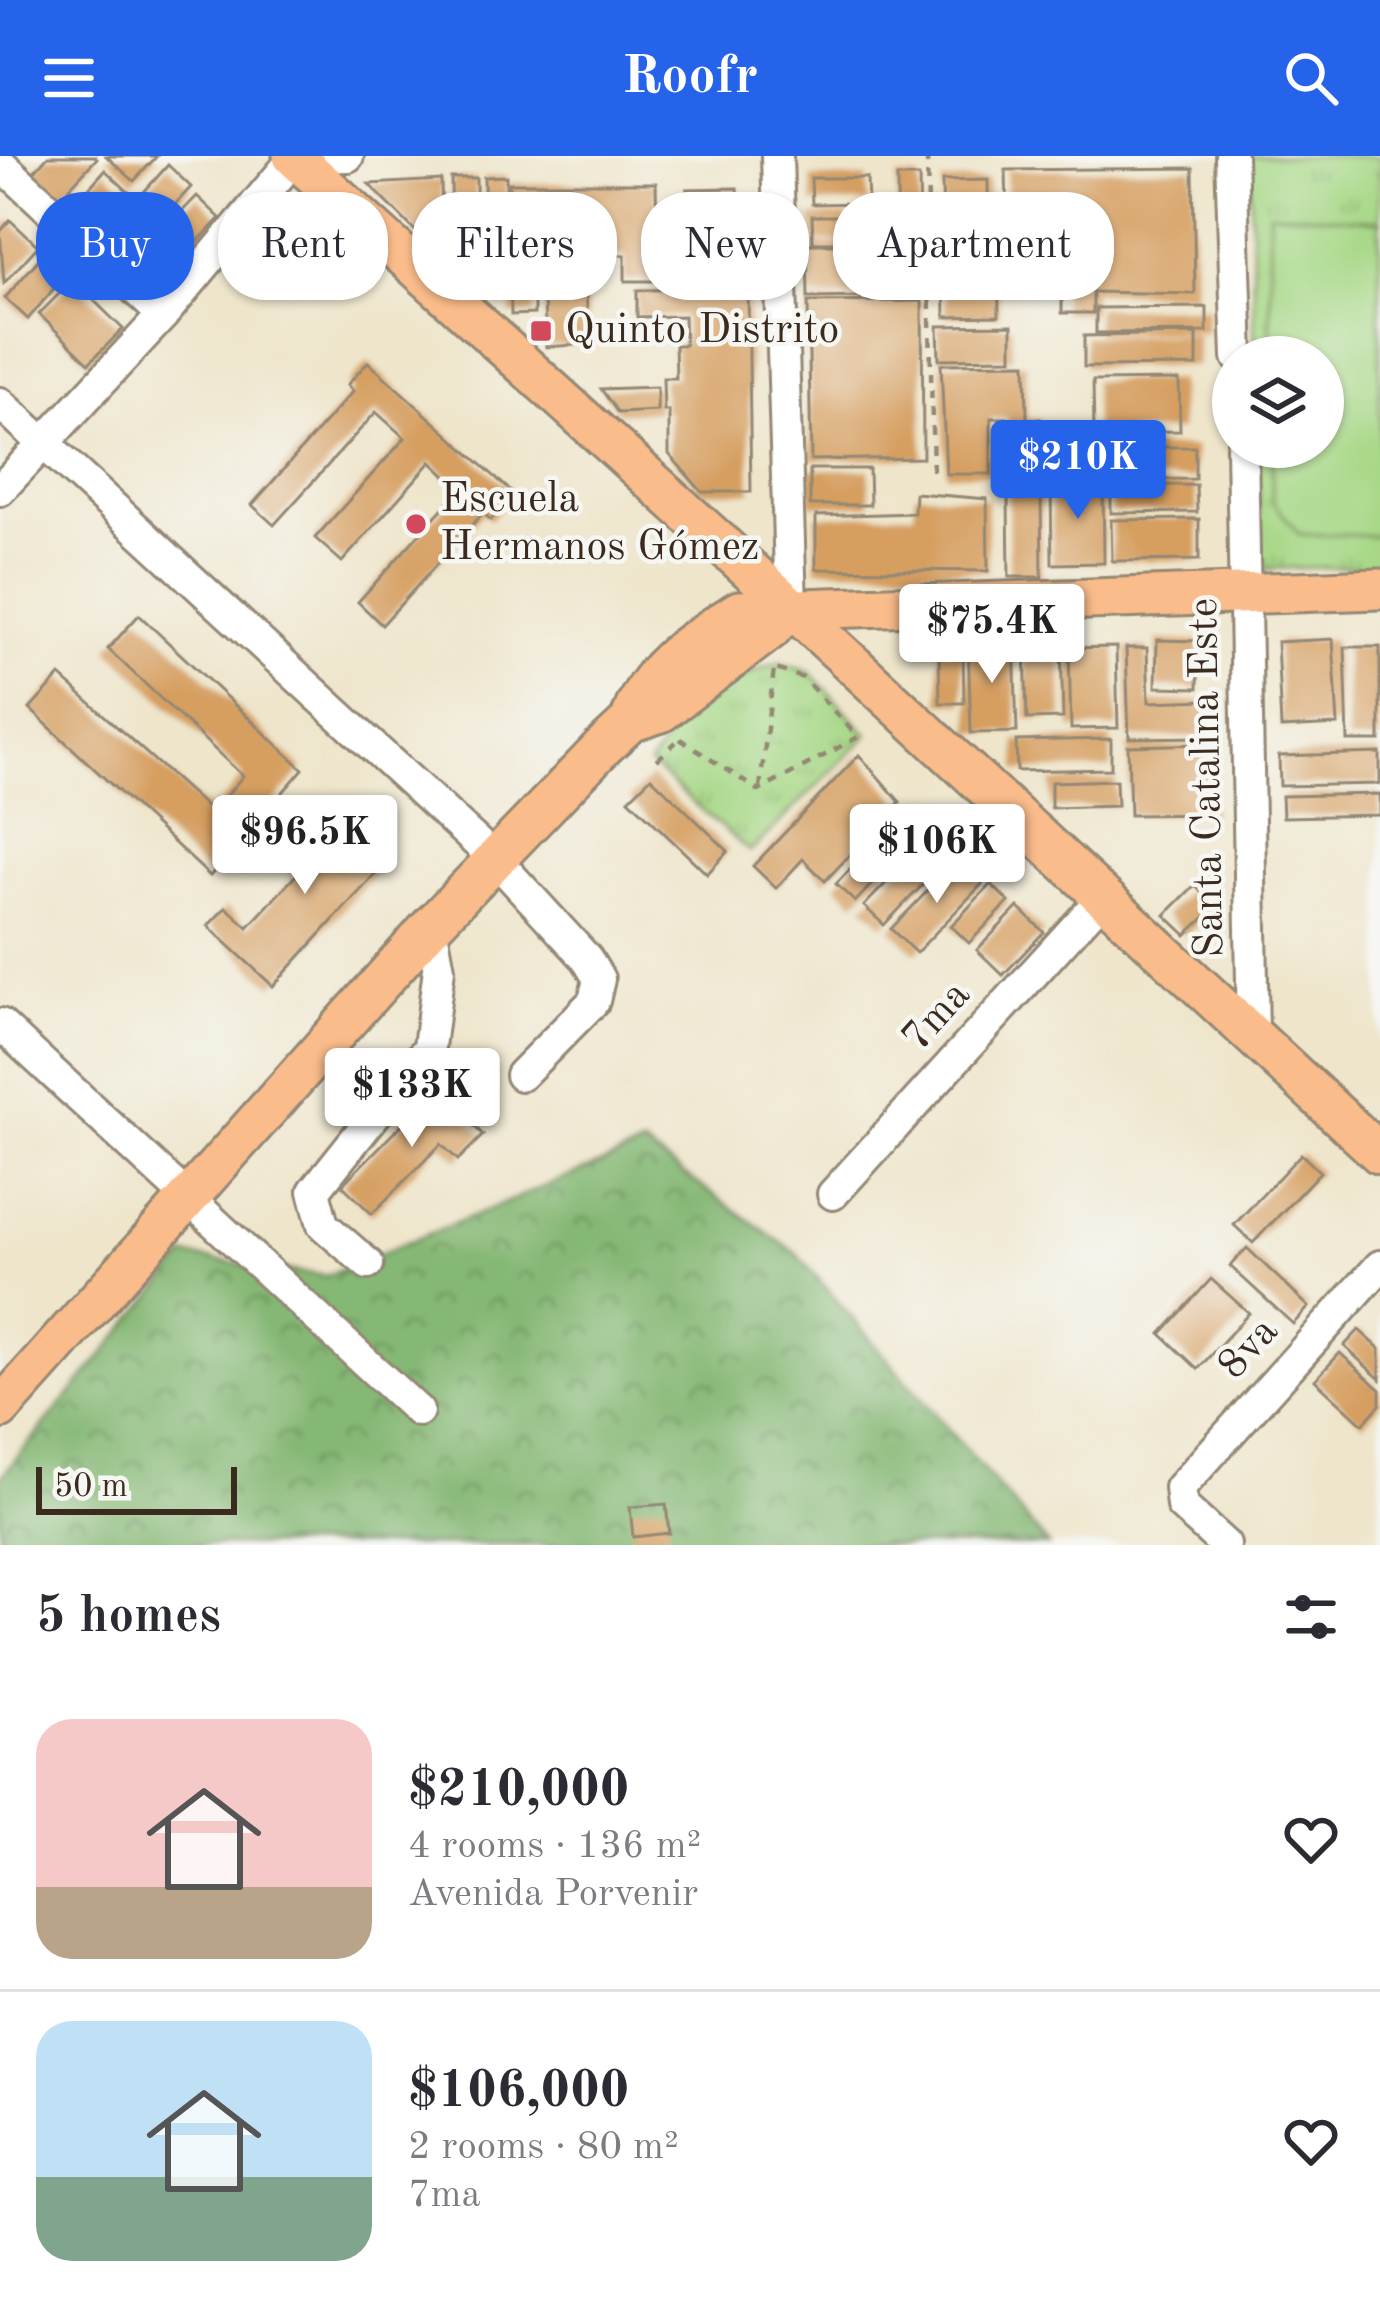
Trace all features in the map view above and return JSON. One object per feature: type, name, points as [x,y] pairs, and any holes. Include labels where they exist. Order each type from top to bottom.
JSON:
[{"type":"main road","points":[[295,157],[791,607],[1380,1154]]},
{"type":"main road","points":[[0,1409],[431,926],[630,722],[640,691],[679,650],[739,611],[1380,589]]},
{"type":"street","points":[[0,490],[163,314],[295,157],[347,156]]},
{"type":"street","points":[[777,156],[791,607]]},
{"type":"street","points":[[1231,156],[1237,336]]},
{"type":"street","points":[[0,163],[163,314]]},
{"type":"street","points":[[0,403],[495,859],[599,979],[594,1001],[521,1075]]},
{"type":"street","name":"Santa Catalina Este","points":[[1243,468],[1253,1036]]},
{"type":"street","name":"7ma","points":[[833,1194],[1103,897]]},
{"type":"street","points":[[368,1264],[323,1225],[314,1191],[429,1047],[439,969],[431,926]]},
{"type":"street","points":[[0,1024],[418,1411]]},
{"type":"street","name":"8va","points":[[1225,1545],[1182,1506],[1180,1487],[1380,1267]]},
{"type":"path","points":[[927,156],[933,478]]},
{"type":"path","points":[[760,675],[774,669],[803,678],[858,737],[760,791]]},
{"type":"path","points":[[760,791],[774,669]]},
{"type":"path","points":[[657,760],[696,724]]},
{"type":"path","points":[[680,739],[760,791]]},
{"type":"green space","points":[[1249,156],[1380,156],[1380,566],[1261,569],[1258,468],[1344,468],[1344,336],[1254,336]]},
{"type":"green space","points":[[1269,212],[1380,221],[1380,536],[1299,534],[1272,501],[1272,468],[1344,468],[1344,336],[1271,336]]},
{"type":"green space","points":[[779,663],[810,672],[868,735],[750,852],[650,765],[674,732],[706,702],[742,678]]},
{"type":"green space","points":[[644,1146],[796,1253],[1048,1545],[0,1545],[0,1478],[186,1256],[326,1276]]},
{"type":"building","points":[[48,156],[97,158],[65,192],[51,192],[32,174]]},
{"type":"building","points":[[106,156],[157,156],[134,181]]},
{"type":"building","points":[[168,165],[191,187],[186,192],[144,192]]},
{"type":"building","points":[[1193,168],[1195,294],[1114,292],[1114,192],[1007,192],[1006,170]]},
{"type":"building","points":[[105,170],[129,192],[85,192]]},
{"type":"building","points":[[506,176],[506,192],[484,192],[484,177]]},
{"type":"building","points":[[897,177],[919,177],[919,192],[897,192]]},
{"type":"building","points":[[451,178],[476,178],[476,192],[451,192]]},
{"type":"building","points":[[811,178],[867,178],[868,192],[833,192],[833,204],[812,204]]},
{"type":"building","points":[[441,180],[441,192],[412,192],[412,228],[388,203],[388,192],[377,192],[369,184]]},
{"type":"building","points":[[988,180],[988,192],[942,192],[942,181]]},
{"type":"building","points":[[509,183],[656,183],[656,192],[641,192],[641,281],[625,281],[625,255],[617,255],[617,192],[509,192]]},
{"type":"building","points":[[737,188],[737,192],[687,192]]},
{"type":"building","points":[[197,196],[218,220],[194,246]]},
{"type":"building","points":[[812,216],[833,216],[833,242],[813,242]]},
{"type":"building","points":[[10,220],[36,244],[4,283],[0,232]]},
{"type":"building","points":[[809,244],[833,244],[833,298],[809,298]]},
{"type":"building","points":[[36,262],[36,300],[44,300],[28,319],[5,298]]},
{"type":"building","points":[[637,290],[641,290],[641,300],[748,300],[751,492],[702,492],[669,454],[663,378],[676,378],[675,345],[685,345],[684,316],[637,317]]},
{"type":"building","points":[[53,300],[93,300],[123,329],[89,363],[39,314]]},
{"type":"building","points":[[511,300],[534,300],[534,314],[511,315]]},
{"type":"building","points":[[544,300],[586,300],[589,344],[546,347]]},
{"type":"building","points":[[945,300],[999,300],[999,316],[945,317]]},
{"type":"building","points":[[1062,300],[1093,300],[1093,313],[1062,313]]},
{"type":"building","points":[[922,301],[923,458],[811,460],[808,302]]},
{"type":"building","points":[[1207,307],[1207,332],[1096,333],[1096,308]]},
{"type":"building","points":[[1012,325],[1012,358],[939,359],[938,326]]},
{"type":"building","points":[[1197,334],[1197,366],[1084,367],[1084,336]]},
{"type":"building","points":[[368,362],[514,494],[491,520],[483,513],[382,625],[358,602],[460,489],[431,462],[342,562],[315,538],[405,438],[376,412],[274,525],[252,505],[353,391],[347,385]]},
{"type":"building","points":[[1026,363],[1027,419],[1040,419],[1042,577],[1009,577],[1007,418],[991,418],[991,474],[946,474],[941,364]]},
{"type":"building","points":[[1179,380],[1180,431],[1094,432],[1093,381]]},
{"type":"building","points":[[657,387],[657,411],[618,413],[601,389]]},
{"type":"building","points":[[1123,447],[1195,447],[1195,479],[1124,480]]},
{"type":"building","points":[[810,469],[869,469],[870,505],[810,505]]},
{"type":"building","points":[[1103,481],[1104,563],[1052,564],[1051,482]]},
{"type":"building","points":[[1196,485],[1197,512],[1111,513],[1111,486]]},
{"type":"building","points":[[915,493],[987,499],[988,571],[816,569],[816,516],[914,513]]},
{"type":"building","points":[[1199,519],[1199,560],[1112,561],[1111,520]]},
{"type":"building","points":[[139,615],[303,769],[210,876],[30,709],[60,676],[212,812],[243,776],[108,649]]},
{"type":"building","points":[[1333,639],[1338,725],[1281,728],[1277,642]]},
{"type":"building","points":[[1014,640],[1017,732],[971,733],[968,641]]},
{"type":"building","points":[[1157,640],[1199,641],[1198,688],[1156,687]]},
{"type":"building","points":[[1061,644],[1063,718],[1027,719],[1025,645]]},
{"type":"building","points":[[1116,647],[1118,728],[1071,729],[1069,648]]},
{"type":"building","points":[[1345,647],[1380,647],[1380,741],[1348,741]]},
{"type":"building","points":[[1126,648],[1147,648],[1149,702],[1208,700],[1209,737],[1129,738]]},
{"type":"building","points":[[963,650],[964,703],[940,703],[939,651]]},
{"type":"building","points":[[1111,739],[1111,769],[1017,771],[1016,741]]},
{"type":"building","points":[[1210,744],[1213,814],[1130,815],[1128,746]]},
{"type":"building","points":[[1380,753],[1380,784],[1280,786],[1279,756]]},
{"type":"building","points":[[859,755],[900,802],[825,881],[803,859],[776,888],[753,866]]},
{"type":"building","points":[[651,777],[728,851],[707,874],[629,799]]},
{"type":"building","points":[[1116,780],[1117,806],[1051,808],[1051,782]]},
{"type":"building","points":[[1380,794],[1380,815],[1283,817],[1282,796]]},
{"type":"building","points":[[322,799],[389,859],[273,986],[208,926],[226,907],[248,927],[323,846],[299,823]]},
{"type":"building","points":[[910,807],[928,825],[855,902],[836,884]]},
{"type":"building","points":[[936,831],[956,850],[884,925],[864,906]]},
{"type":"building","points":[[958,859],[983,883],[916,953],[891,929]]},
{"type":"building","points":[[991,884],[1009,902],[969,943],[951,926]]},
{"type":"building","points":[[1195,885],[1215,908],[1186,935],[1165,915]]},
{"type":"building","points":[[1018,907],[1044,932],[1003,975],[977,950]]},
{"type":"building","points":[[437,1089],[483,1135],[458,1160],[441,1144],[372,1214],[342,1185]]},
{"type":"building","points":[[1301,1154],[1320,1172],[1253,1243],[1234,1225]]},
{"type":"building","points":[[1247,1248],[1309,1307],[1293,1324],[1230,1266]]},
{"type":"building","points":[[1211,1279],[1249,1313],[1198,1369],[1161,1334]]},
{"type":"building","points":[[1359,1330],[1380,1349],[1380,1379],[1344,1346]]},
{"type":"building","points":[[1340,1353],[1380,1390],[1380,1405],[1363,1424],[1315,1380]]},
{"type":"building","points":[[666,1504],[669,1533],[633,1537],[630,1507]]},
{"type":"place","name":"Quinto Distrito","points":[[541,331]]},
{"type":"place","name":"Escuela Hermanos Gómez","points":[[416,524]]}]
